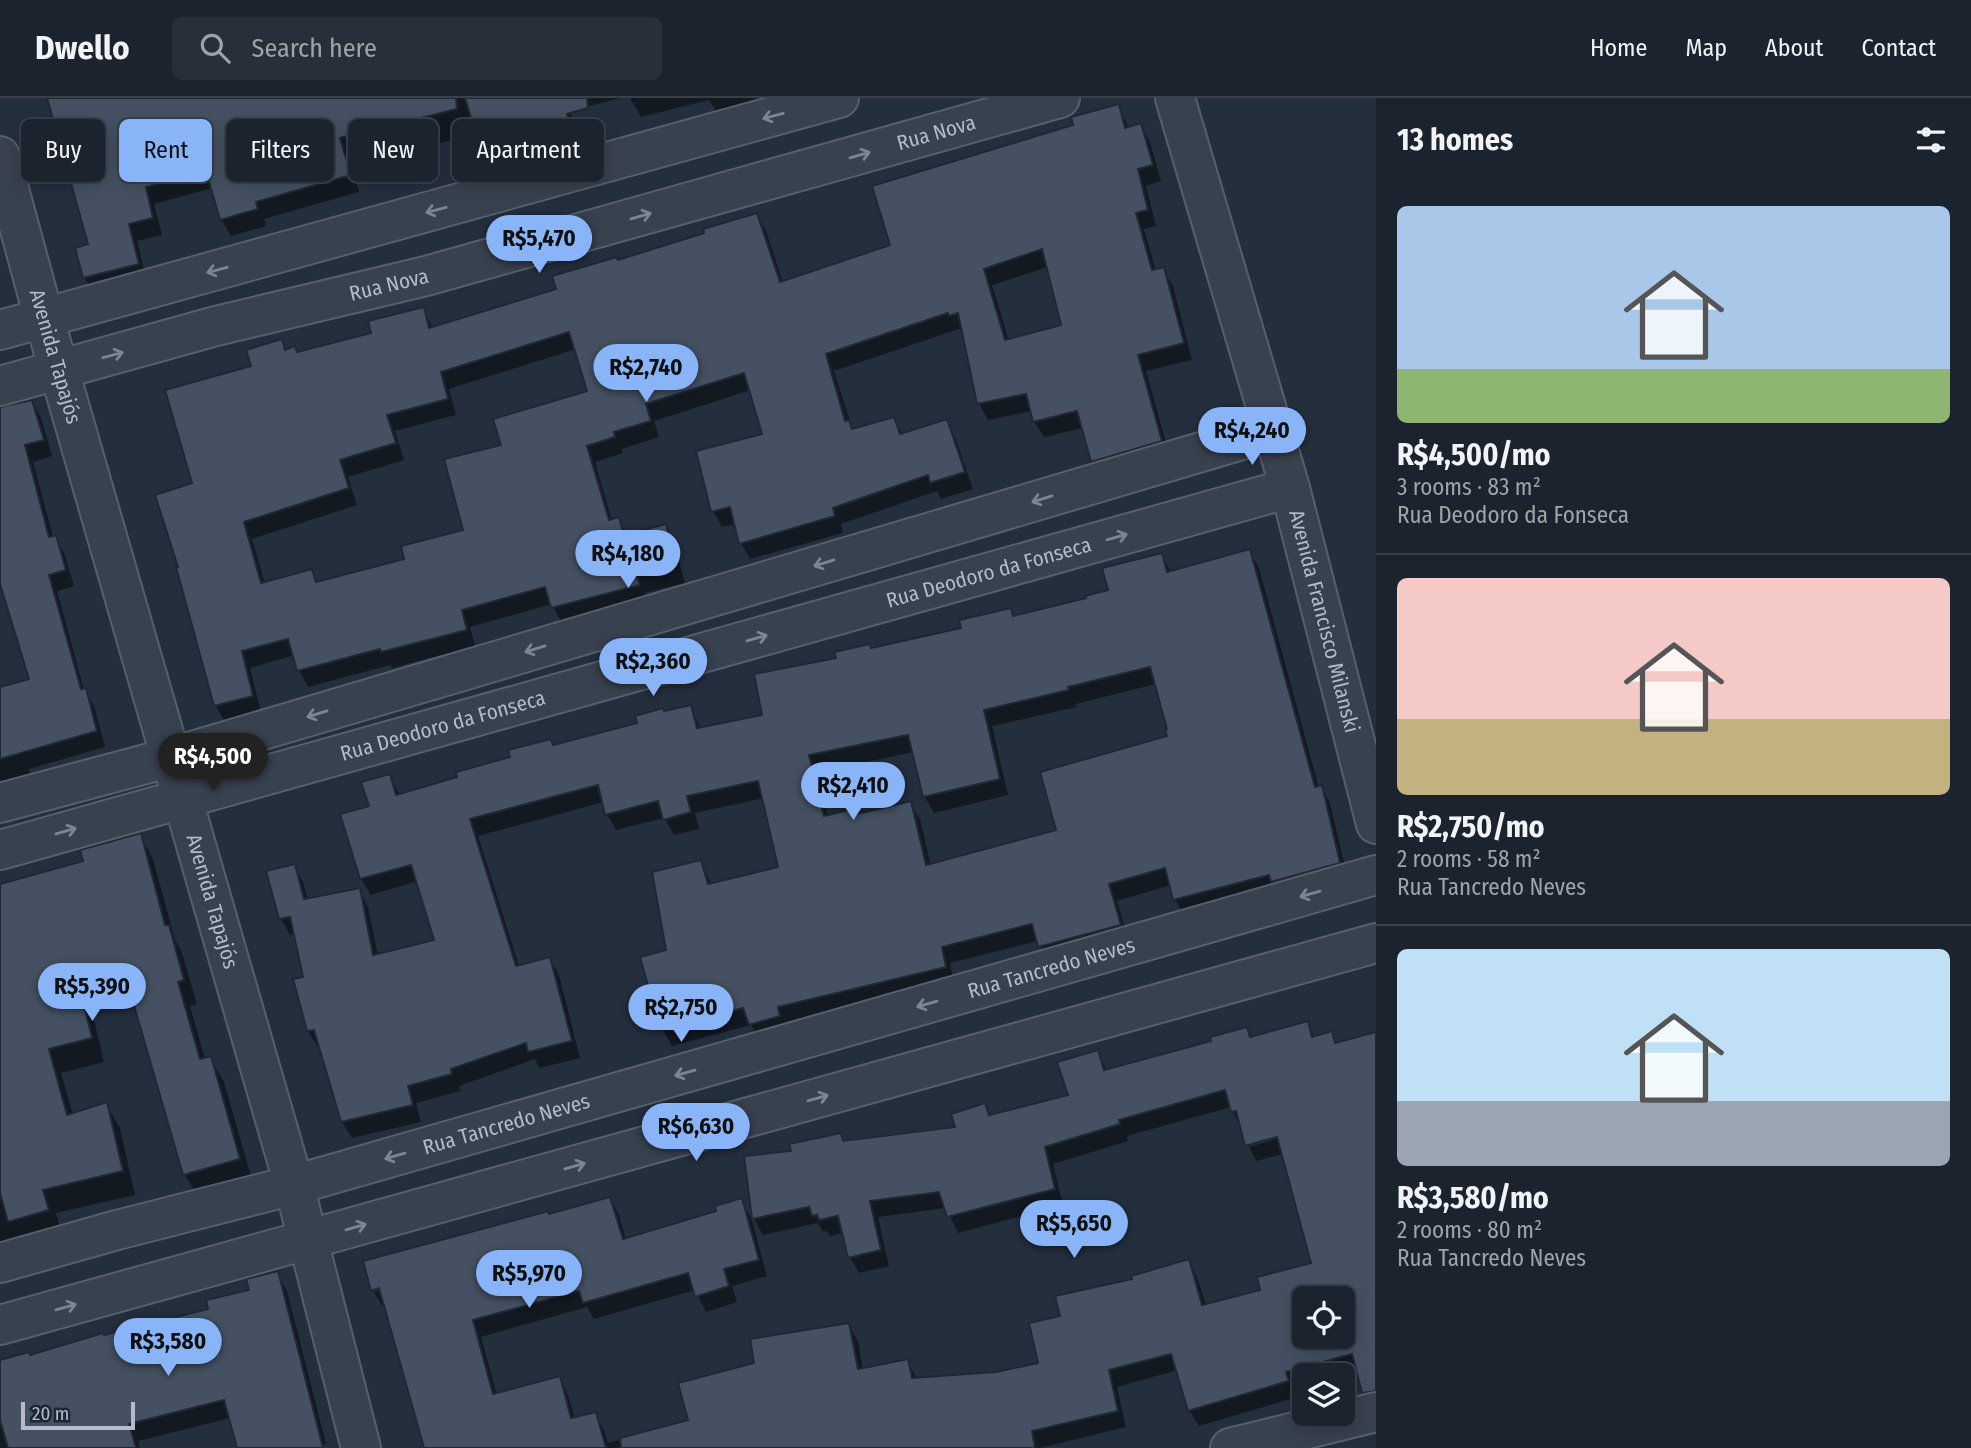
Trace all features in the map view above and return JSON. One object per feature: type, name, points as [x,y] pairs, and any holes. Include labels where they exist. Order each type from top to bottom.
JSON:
[{"type":"street","points":[[0,330],[839,98]]},
{"type":"street","name":"Rua Nova","points":[[0,386],[216,326],[426,276],[1059,98]]},
{"type":"street","name":"Avenida Francisco Milanski","points":[[1175,98],[1290,488],[1376,824]]},
{"type":"street","name":"Avenida Tapajós","points":[[0,156],[44,318],[294,1185],[360,1448]]},
{"type":"street","points":[[0,803],[172,757],[1272,431]]},
{"type":"street","name":"Rua Deodoro da Fonseca","points":[[0,850],[1290,488]]},
{"type":"street","name":"Rua Tancredo Neves","points":[[0,1263],[294,1185],[1376,875]]},
{"type":"street","points":[[0,1325],[1376,943]]},
{"type":"street","points":[[1230,1448],[1376,1412]]},
{"type":"building","points":[[47,98],[456,98],[457,109],[417,119],[348,119],[348,136],[340,138],[348,165],[348,176],[334,180],[334,119],[226,119],[226,182],[326,182],[256,202],[258,209],[220,220],[209,182],[212,182],[212,119],[119,119],[119,182],[165,182],[146,187],[153,218],[129,224],[139,264],[83,278],[75,248],[88,244],[71,182],[105,182],[105,119],[53,119]]},
{"type":"building","points":[[465,98],[587,98],[588,108],[567,114],[569,119],[471,119]]},
{"type":"building","points":[[1119,104],[1125,128],[1141,123],[1153,165],[1138,169],[1148,210],[1136,213],[1152,270],[1164,267],[1184,343],[1138,355],[1162,441],[1091,462],[1077,411],[1033,422],[1026,394],[977,404],[958,313],[949,316],[948,313],[826,354],[845,421],[849,420],[852,429],[894,417],[900,434],[947,419],[965,472],[930,483],[928,475],[833,508],[835,516],[739,544],[730,507],[711,512],[696,451],[762,434],[744,373],[646,404],[651,421],[614,432],[615,437],[587,446],[609,520],[619,517],[624,535],[666,524],[677,566],[637,576],[640,585],[551,608],[545,587],[462,610],[467,630],[297,671],[288,639],[242,651],[253,696],[214,706],[178,567],[155,495],[192,483],[165,390],[251,366],[246,350],[282,339],[285,350],[295,346],[297,352],[371,333],[368,321],[424,307],[429,328],[556,289],[552,276],[617,257],[618,260],[704,233],[703,229],[757,213],[780,282],[890,245],[872,186],[1073,125],[1071,117]],"holes":[[[1042,249],[1061,325],[1005,340],[984,269]],[[569,332],[587,391],[493,419],[501,445],[444,459],[463,530],[401,546],[404,559],[316,582],[312,569],[261,583],[244,522],[349,488],[340,460],[396,443],[387,415],[448,399],[441,372]]]},
{"type":"building","points":[[32,400],[44,440],[25,445],[49,537],[56,535],[66,570],[49,575],[81,689],[86,688],[97,731],[0,759],[0,687],[29,679],[0,584],[0,407]]},
{"type":"building","points":[[1250,549],[1315,787],[1322,785],[1340,863],[1271,882],[1269,875],[1173,900],[1165,868],[1109,884],[1121,925],[1038,947],[1032,924],[942,947],[946,967],[778,1007],[780,1016],[749,1025],[743,1008],[661,1031],[640,957],[666,950],[652,872],[701,860],[708,884],[778,867],[758,781],[687,796],[691,812],[663,820],[658,801],[605,815],[598,785],[470,819],[516,966],[550,957],[572,1041],[528,1052],[526,1043],[451,1069],[452,1074],[408,1086],[413,1105],[341,1122],[314,1030],[307,1031],[293,979],[303,977],[290,917],[279,919],[266,871],[295,864],[304,899],[360,888],[373,955],[434,940],[411,865],[360,879],[340,814],[369,806],[361,782],[390,774],[396,795],[457,777],[456,772],[510,757],[508,750],[551,739],[553,745],[637,723],[635,716],[663,708],[664,711],[691,705],[697,728],[762,715],[754,674],[836,658],[834,652],[870,644],[871,648],[961,628],[959,620],[1011,608],[1013,616],[1086,598],[1085,596],[1108,590],[1102,568],[1162,553],[1167,572]],"holes":[[[1150,667],[1167,736],[1040,772],[1056,830],[926,865],[911,801],[853,815],[852,809],[824,816],[809,755],[908,735],[923,797],[1000,779],[984,710]]]},
{"type":"building","points":[[141,833],[165,925],[169,925],[184,980],[178,982],[200,1059],[211,1056],[240,1159],[183,1175],[124,971],[79,983],[92,1038],[49,1049],[67,1115],[107,1102],[123,1171],[43,1190],[49,1210],[8,1222],[0,1193],[0,884],[83,861],[80,850]]},
{"type":"building","points":[[1308,1021],[1312,1037],[1332,1031],[1335,1043],[1376,1032],[1376,1391],[1362,1393],[1352,1354],[1319,1363],[1292,1363],[1292,1370],[1286,1372],[1289,1381],[1188,1411],[1171,1354],[1109,1370],[1118,1411],[1032,1431],[1035,1448],[621,1448],[620,1438],[688,1420],[678,1383],[754,1363],[750,1339],[849,1323],[858,1369],[908,1359],[912,1378],[996,1372],[1038,1363],[1029,1323],[1060,1316],[1055,1296],[1132,1279],[1131,1276],[1189,1259],[1202,1305],[1260,1290],[1257,1277],[1311,1263],[1277,1137],[1245,1146],[1236,1111],[1231,1112],[1225,1090],[1119,1120],[1120,1124],[1045,1147],[1055,1189],[947,1217],[939,1192],[870,1201],[881,1250],[848,1258],[838,1216],[819,1220],[817,1215],[812,1216],[809,1207],[752,1219],[744,1156],[791,1151],[789,1144],[841,1133],[843,1141],[955,1127],[951,1114],[985,1103],[989,1115],[1068,1095],[1057,1062],[1098,1050],[1104,1070],[1211,1041],[1210,1037],[1247,1027],[1250,1037]]},
{"type":"building","points":[[610,1197],[623,1239],[716,1211],[715,1206],[742,1198],[759,1260],[724,1269],[729,1286],[695,1297],[688,1273],[583,1303],[579,1291],[473,1320],[493,1394],[560,1376],[571,1418],[596,1412],[606,1448],[424,1448],[379,1288],[371,1291],[363,1261]]},
{"type":"building","points":[[278,1271],[323,1448],[237,1448],[224,1400],[129,1424],[136,1448],[8,1448],[0,1420],[0,1360],[29,1352],[30,1355],[103,1333],[104,1335],[208,1309],[206,1300],[249,1290],[246,1279]]}]
